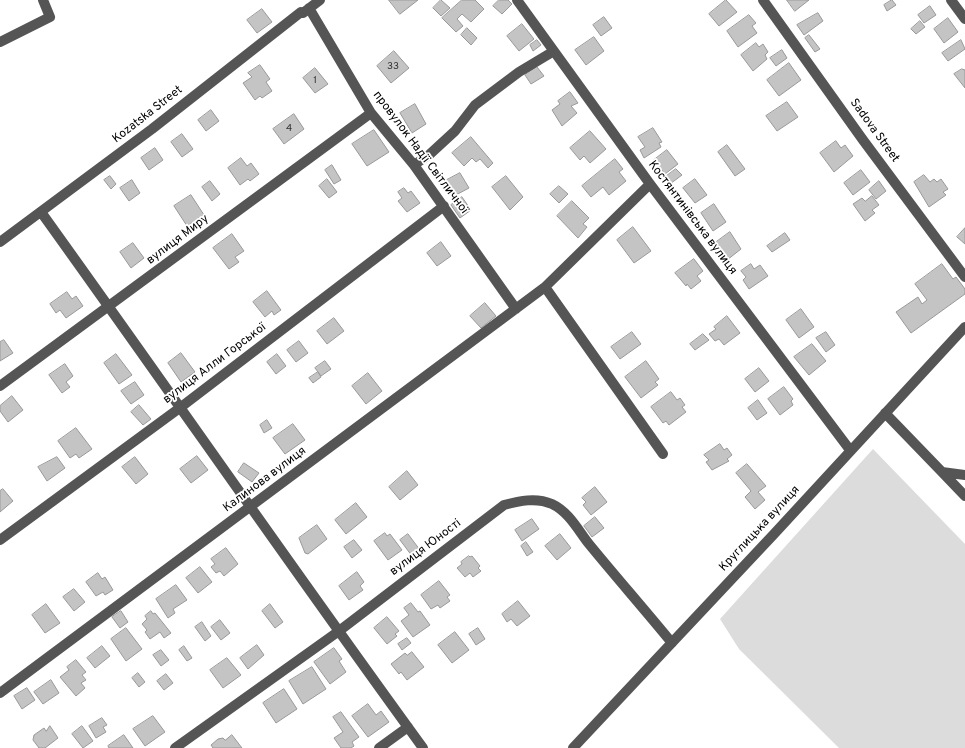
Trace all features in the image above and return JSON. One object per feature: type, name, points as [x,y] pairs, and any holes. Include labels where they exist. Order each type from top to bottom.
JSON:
[{"type":"street","points":[[0,42],[50,18],[43,0]]},
{"type":"street","name":"Kozatska Street","points":[[0,242],[152,129],[301,12],[303,13],[320,0]]},
{"type":"street","name":"Костянтинівська вулиця","points":[[517,0],[650,184],[850,450]]},
{"type":"street","name":"Sadova Street","points":[[763,0],[863,140],[965,277]]},
{"type":"street","points":[[951,0],[965,19]]},
{"type":"street","name":"провулок Надії Світличної","points":[[309,8],[371,113],[414,165],[516,309]]},
{"type":"street","points":[[414,165],[430,154],[455,131],[475,105],[519,72],[554,51]]},
{"type":"street","name":"вулиця Миру","points":[[0,386],[371,113]]},
{"type":"street","name":"Калинова вулиця","points":[[0,693],[545,287],[650,184]]},
{"type":"street","name":"вулиця Алли Горської","points":[[0,540],[181,407],[444,206]]},
{"type":"street","points":[[41,212],[181,407],[250,508],[423,748]]},
{"type":"street","points":[[545,287],[663,454]]},
{"type":"street","name":"Круглицька вулиця","points":[[573,748],[965,327]]},
{"type":"street","points":[[885,413],[965,496]]},
{"type":"street","points":[[942,472],[965,475]]},
{"type":"street","name":"вулиця Юності","points":[[175,748],[339,631],[504,505],[520,501],[534,500],[552,504],[566,514],[672,642]]},
{"type":"street","points":[[379,748],[408,727]]},
{"type":"shaded area","points":[[873,449],[965,544],[965,748],[839,748],[739,649],[720,619]]},
{"type":"building","points":[[389,0],[418,0],[400,14]]},
{"type":"building","points":[[441,0],[450,8],[441,16],[433,8]]},
{"type":"building","points":[[462,0],[475,0],[484,9],[471,22],[462,14],[457,19],[463,26],[456,32],[442,18]]},
{"type":"building","points":[[499,0],[508,0],[512,4],[502,14],[493,6]]},
{"type":"building","points":[[726,0],[737,12],[719,26],[709,14]]},
{"type":"building","points":[[787,0],[809,0],[795,11]]},
{"type":"building","points":[[892,0],[896,5],[887,11],[884,5]]},
{"type":"building","points":[[930,6],[936,15],[924,23],[918,15]]},
{"type":"building","points":[[262,9],[272,22],[257,33],[247,20]]},
{"type":"building","points":[[818,13],[823,21],[804,35],[797,25]]},
{"type":"building","points":[[749,15],[756,23],[752,26],[757,33],[738,47],[727,31]]},
{"type":"building","points":[[604,17],[612,28],[601,36],[593,25]]},
{"type":"building","points":[[948,18],[958,32],[944,43],[934,29]]},
{"type":"building","points":[[920,21],[925,27],[916,34],[911,29]]},
{"type":"building","points":[[522,24],[534,39],[519,51],[507,36]]},
{"type":"building","points":[[467,28],[477,38],[471,45],[461,35]]},
{"type":"building","points":[[809,35],[820,49],[815,52],[805,38]]},
{"type":"building","points":[[594,37],[604,51],[586,65],[575,50]]},
{"type":"building","points":[[537,40],[541,45],[533,51],[530,45]]},
{"type":"building","points":[[961,40],[965,49],[948,61],[942,53]]},
{"type":"building","points":[[756,43],[759,47],[763,44],[768,52],[765,55],[767,59],[753,71],[741,55]]},
{"type":"building","points":[[782,50],[787,58],[776,66],[770,58]]},
{"type":"building","points":[[394,51],[409,68],[391,83],[377,66]]},
{"type":"building","points":[[789,63],[801,80],[779,96],[767,80]]},
{"type":"building","points":[[260,65],[270,79],[266,82],[272,91],[262,98],[260,96],[255,100],[243,83],[252,77],[248,73]]},
{"type":"building","points":[[537,67],[544,76],[531,84],[525,75]]},
{"type":"building","points":[[315,68],[328,84],[315,93],[303,78]]},
{"type":"building","points":[[962,69],[965,70],[965,88],[954,74]]},
{"type":"building","points":[[570,92],[578,103],[571,106],[577,113],[562,126],[552,110],[560,104],[558,101]]},
{"type":"building","points":[[787,102],[798,117],[777,131],[766,116]]},
{"type":"building","points":[[415,104],[426,124],[412,133],[400,113]]},
{"type":"building","points":[[211,110],[219,121],[206,131],[198,120]]},
{"type":"building","points":[[294,114],[304,129],[284,144],[273,129]]},
{"type":"building","points":[[653,128],[662,142],[659,143],[661,147],[644,158],[640,150],[645,147],[638,137]]},
{"type":"building","points":[[374,130],[389,152],[367,166],[352,144]]},
{"type":"building","points":[[590,131],[606,149],[590,163],[584,156],[580,160],[570,148]]},
{"type":"building","points":[[182,134],[193,149],[182,157],[171,142]]},
{"type":"building","points":[[471,137],[493,163],[488,168],[480,159],[476,162],[472,158],[464,166],[452,153]]},
{"type":"building","points":[[836,141],[841,148],[845,145],[853,156],[834,172],[820,153]]},
{"type":"building","points":[[727,145],[745,169],[735,176],[718,152]]},
{"type":"building","points":[[155,148],[163,160],[149,170],[141,158]]},
{"type":"building","points":[[667,150],[678,164],[665,174],[654,160]]},
{"type":"building","points":[[241,158],[247,166],[251,163],[259,174],[250,181],[248,179],[240,185],[228,168]]},
{"type":"building","points":[[615,159],[623,169],[619,172],[626,181],[609,195],[603,187],[591,197],[582,186]]},
{"type":"building","points":[[332,165],[341,180],[334,184],[325,170]]},
{"type":"building","points":[[676,169],[682,175],[670,184],[664,178]]},
{"type":"building","points":[[861,170],[870,182],[853,195],[844,183]]},
{"type":"building","points":[[460,173],[469,188],[454,196],[445,181]]},
{"type":"building","points":[[924,175],[930,182],[934,179],[937,182],[941,179],[948,189],[943,192],[946,195],[929,207],[914,182]]},
{"type":"building","points":[[110,176],[116,184],[111,189],[104,180]]},
{"type":"building","points":[[506,176],[523,197],[510,210],[492,187]]},
{"type":"building","points":[[327,179],[337,192],[329,198],[319,186]]},
{"type":"building","points":[[695,179],[707,195],[695,203],[683,188]]},
{"type":"building","points":[[132,180],[140,193],[129,201],[120,188]]},
{"type":"building","points":[[210,181],[220,194],[212,201],[202,187]]},
{"type":"building","points":[[879,181],[886,191],[876,199],[869,190]]},
{"type":"building","points":[[559,186],[568,194],[559,203],[550,194]]},
{"type":"building","points":[[404,188],[408,193],[411,191],[420,203],[407,212],[398,201],[402,198],[398,192]]},
{"type":"building","points":[[191,195],[204,215],[187,226],[174,206]]},
{"type":"building","points":[[872,196],[879,205],[872,210],[875,213],[865,221],[853,204],[862,198],[865,201]]},
{"type":"building","points":[[462,197],[471,210],[460,218],[451,205]]},
{"type":"building","points":[[572,201],[589,218],[583,224],[587,227],[578,238],[557,216]]},
{"type":"building","points":[[714,204],[726,222],[713,231],[701,213]]},
{"type":"building","points":[[633,227],[651,251],[634,263],[617,240]]},
{"type":"building","points":[[965,228],[965,244],[957,237]]},
{"type":"building","points":[[730,232],[741,249],[727,260],[715,243]]},
{"type":"building","points":[[785,233],[790,240],[772,252],[767,246]]},
{"type":"building","points":[[232,234],[244,251],[235,257],[239,262],[229,269],[213,248]]},
{"type":"building","points":[[441,242],[451,256],[437,266],[427,253]]},
{"type":"building","points":[[133,243],[144,258],[131,268],[120,252]]},
{"type":"building","points":[[694,259],[703,271],[697,276],[701,281],[691,289],[687,284],[686,286],[675,273]]},
{"type":"building","points":[[751,264],[754,269],[760,265],[768,276],[749,289],[743,280],[746,277],[741,271]]},
{"type":"building","points":[[942,264],[953,279],[956,277],[965,289],[965,294],[911,333],[896,312],[918,297],[922,304],[927,300],[915,284]]},
{"type":"building","points":[[267,291],[281,310],[274,315],[272,311],[265,317],[253,302]]},
{"type":"building","points":[[67,292],[72,299],[76,296],[83,306],[66,318],[60,310],[56,313],[50,304]]},
{"type":"building","points":[[485,303],[496,316],[481,328],[470,316]]},
{"type":"building","points":[[801,309],[814,327],[799,338],[786,320]]},
{"type":"building","points":[[727,316],[740,333],[724,345],[719,339],[715,341],[709,334],[716,329],[714,327]]},
{"type":"building","points":[[334,318],[344,331],[327,344],[317,331]]},
{"type":"building","points":[[632,332],[641,344],[620,359],[611,347]]},
{"type":"building","points":[[826,332],[835,345],[826,352],[816,338]]},
{"type":"building","points":[[703,334],[709,340],[695,350],[690,344]]},
{"type":"building","points":[[4,340],[13,353],[0,361],[0,342]]},
{"type":"building","points":[[299,341],[308,353],[296,362],[287,350]]},
{"type":"building","points":[[812,344],[826,361],[809,375],[794,357]]},
{"type":"building","points":[[181,353],[195,372],[181,382],[168,363]]},
{"type":"building","points":[[116,354],[132,375],[119,384],[104,363]]},
{"type":"building","points":[[277,354],[286,366],[276,374],[267,362]]},
{"type":"building","points":[[325,361],[331,369],[321,376],[315,368]]},
{"type":"building","points":[[646,361],[659,379],[655,382],[658,385],[641,398],[625,377]]},
{"type":"building","points":[[65,364],[73,376],[66,382],[70,387],[62,393],[49,375]]},
{"type":"building","points":[[759,368],[769,381],[755,392],[745,379]]},
{"type":"building","points":[[318,372],[321,377],[313,383],[309,378]]},
{"type":"building","points":[[368,373],[382,391],[366,404],[352,386]]},
{"type":"building","points":[[135,382],[144,395],[131,404],[121,391]]},
{"type":"building","points":[[784,387],[793,399],[791,401],[793,405],[780,415],[768,399]]},
{"type":"building","points":[[671,392],[677,400],[680,398],[685,405],[682,407],[686,412],[669,425],[666,421],[663,423],[651,407]]},
{"type":"building","points":[[12,396],[23,410],[8,422],[0,411],[0,406]]},
{"type":"building","points":[[758,400],[767,413],[757,420],[748,408]]},
{"type":"building","points":[[139,405],[151,419],[143,425],[131,412]]},
{"type":"building","points":[[267,420],[272,428],[264,433],[260,425]]},
{"type":"building","points":[[293,424],[305,440],[285,454],[273,438]]},
{"type":"building","points":[[76,428],[92,449],[79,458],[76,454],[70,458],[58,441]]},
{"type":"building","points":[[720,444],[724,450],[727,448],[732,455],[727,459],[729,461],[712,470],[706,462],[709,460],[704,455]]},
{"type":"building","points":[[197,456],[208,470],[191,483],[180,469]]},
{"type":"building","points":[[57,457],[65,468],[47,481],[38,467]]},
{"type":"building","points":[[135,457],[148,474],[136,484],[122,467]]},
{"type":"building","points":[[244,463],[259,473],[252,482],[238,472]]},
{"type":"building","points":[[747,464],[766,486],[758,492],[765,500],[755,509],[745,497],[751,491],[736,473]]},
{"type":"building","points":[[407,471],[418,485],[400,500],[389,487]]},
{"type":"building","points":[[595,487],[607,502],[591,515],[583,505],[586,502],[582,498]]},
{"type":"building","points":[[3,489],[13,501],[0,512],[0,491]]},
{"type":"building","points":[[356,503],[367,517],[346,534],[335,520]]},
{"type":"building","points":[[595,517],[604,528],[592,537],[584,526]]},
{"type":"building","points":[[532,519],[539,529],[522,541],[515,530]]},
{"type":"building","points":[[317,525],[327,539],[308,554],[305,553],[299,538]]},
{"type":"building","points":[[385,533],[387,536],[390,534],[402,550],[388,560],[374,541]]},
{"type":"building","points":[[408,534],[423,554],[415,560],[400,540]]},
{"type":"building","points":[[560,534],[571,548],[557,560],[545,546]]},
{"type":"building","points":[[354,540],[362,550],[352,558],[344,547]]},
{"type":"building","points":[[526,542],[533,552],[527,556],[521,546]]},
{"type":"building","points":[[226,548],[238,564],[224,576],[220,571],[216,573],[211,567],[215,564],[211,559]]},
{"type":"building","points":[[469,556],[472,556],[480,566],[478,568],[481,571],[473,577],[470,573],[465,577],[457,568],[462,564],[461,562]]},
{"type":"building","points":[[200,567],[212,582],[198,593],[186,578]]},
{"type":"building","points":[[357,572],[364,582],[360,586],[363,590],[349,600],[339,586]]},
{"type":"building","points":[[98,573],[102,579],[105,577],[113,590],[105,595],[103,592],[96,596],[86,582]]},
{"type":"building","points":[[439,581],[450,595],[447,597],[450,601],[440,608],[438,605],[431,609],[421,595]]},
{"type":"building","points":[[176,585],[187,600],[173,609],[175,613],[168,618],[156,599]]},
{"type":"building","points":[[74,589],[85,602],[74,611],[63,597]]},
{"type":"building","points":[[518,601],[530,616],[517,626],[511,619],[507,622],[502,614]]},
{"type":"building","points":[[411,603],[418,612],[420,611],[430,625],[413,637],[401,621],[409,615],[404,608]]},
{"type":"building","points":[[46,604],[60,623],[45,633],[32,615]]},
{"type":"building","points":[[270,604],[283,622],[275,628],[262,611]]},
{"type":"building","points":[[121,611],[128,622],[120,628],[112,617]]},
{"type":"building","points":[[151,611],[153,614],[155,613],[171,633],[164,638],[160,632],[150,639],[145,632],[147,630],[142,624],[147,619],[145,616]]},
{"type":"building","points":[[387,617],[399,631],[395,634],[397,636],[387,644],[374,628]]},
{"type":"building","points":[[220,620],[230,633],[221,640],[211,627]]},
{"type":"building","points":[[202,622],[211,636],[205,641],[195,627]]},
{"type":"building","points":[[126,628],[142,649],[126,661],[111,639]]},
{"type":"building","points":[[478,628],[485,639],[476,645],[469,634]]},
{"type":"building","points":[[455,632],[469,650],[452,663],[438,645]]},
{"type":"building","points":[[407,638],[411,643],[402,650],[398,644]]},
{"type":"building","points":[[257,645],[264,655],[248,669],[240,658]]},
{"type":"building","points":[[102,646],[110,656],[95,668],[87,658]]},
{"type":"building","points":[[184,646],[192,658],[187,661],[179,650]]},
{"type":"building","points":[[334,648],[342,659],[339,661],[346,672],[330,684],[314,662]]},
{"type":"building","points":[[161,650],[169,660],[161,666],[153,655]]},
{"type":"building","points":[[412,652],[424,667],[407,680],[401,672],[399,674],[391,664],[405,653],[407,655]]},
{"type":"building","points":[[227,658],[241,675],[223,688],[210,670]]},
{"type":"building","points":[[76,660],[86,672],[82,675],[86,680],[81,683],[85,688],[76,696],[60,677],[69,670],[67,667]]},
{"type":"building","points":[[312,667],[326,689],[303,704],[289,681]]},
{"type":"building","points":[[138,673],[145,682],[139,687],[132,678]]},
{"type":"building","points":[[166,674],[173,683],[164,690],[157,681]]},
{"type":"building","points":[[51,680],[59,693],[43,704],[34,692]]},
{"type":"building","points":[[27,688],[35,700],[22,709],[14,696]]},
{"type":"building","points":[[284,689],[297,709],[276,723],[263,703]]},
{"type":"building","points":[[368,704],[376,715],[381,711],[389,722],[368,737],[352,716]]},
{"type":"building","points":[[341,712],[359,737],[352,742],[354,746],[351,748],[341,748],[334,738],[343,732],[333,717]]},
{"type":"building","points":[[153,716],[165,732],[145,746],[133,729]]},
{"type":"building","points":[[102,718],[107,725],[103,727],[106,732],[96,738],[89,726]]},
{"type":"building","points":[[50,726],[58,738],[45,748],[39,748],[33,740],[34,735],[44,728],[46,731]]},
{"type":"building","points":[[82,726],[93,741],[83,748],[72,734]]},
{"type":"building","points":[[124,735],[133,748],[109,748],[108,746]]},
{"type":"building","points":[[232,735],[242,748],[213,748],[211,745],[218,739],[223,738],[225,740]]}]
